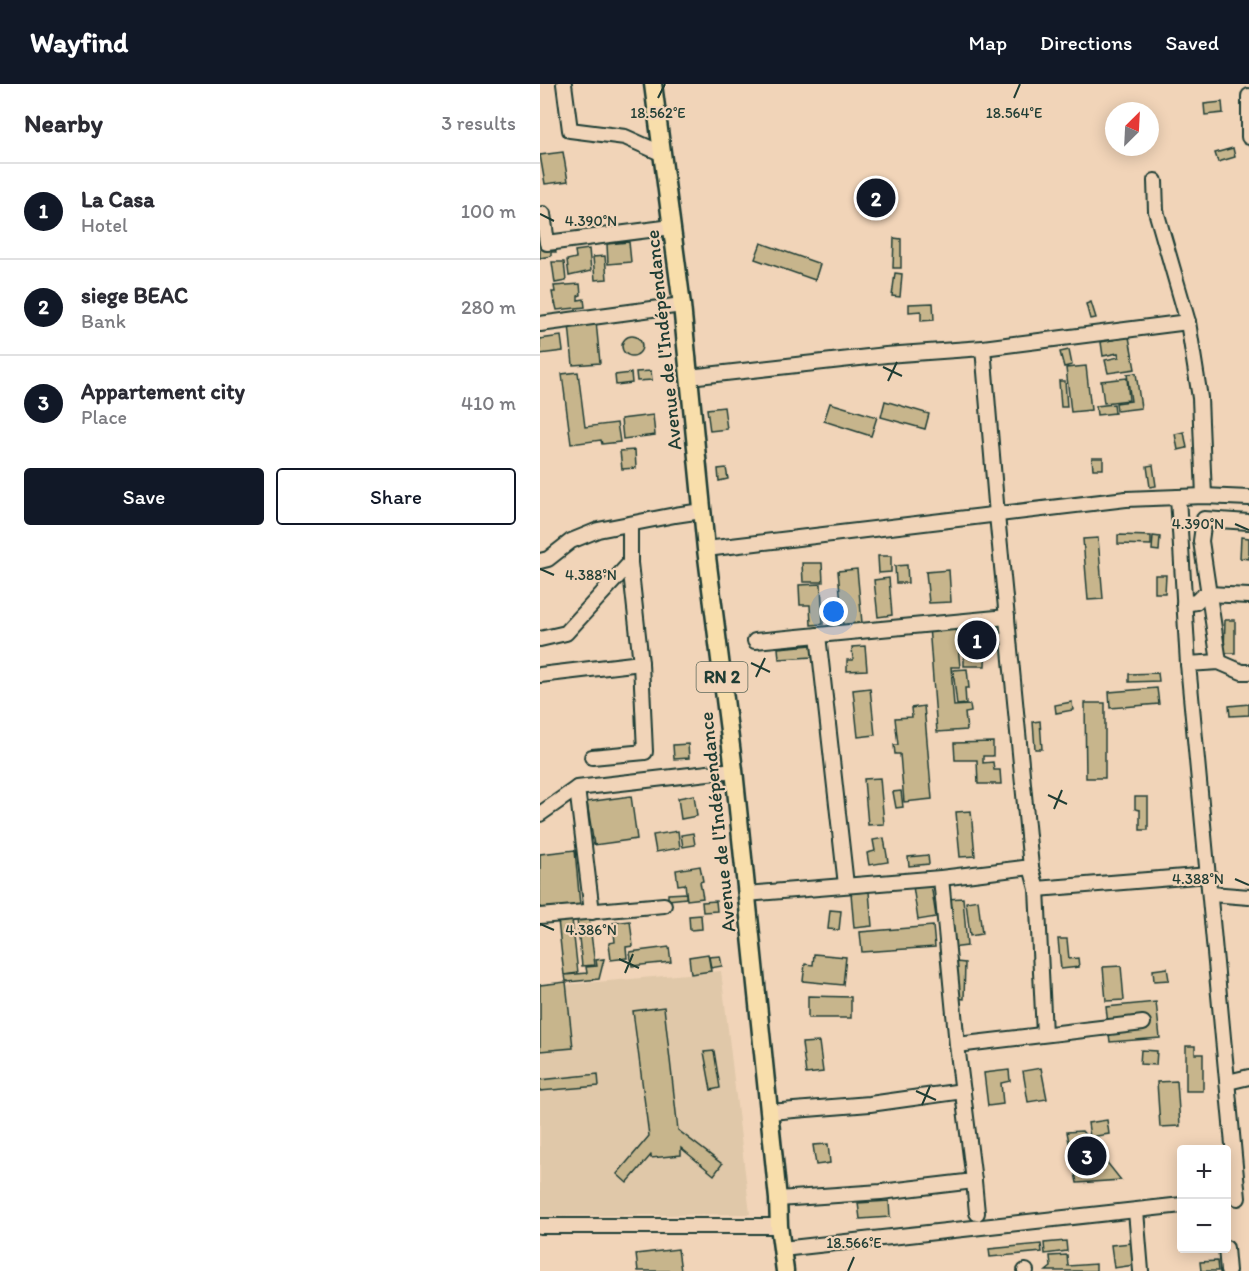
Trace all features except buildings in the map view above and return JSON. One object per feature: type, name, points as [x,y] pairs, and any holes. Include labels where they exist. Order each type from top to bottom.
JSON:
[{"type":"main road","name":"Avenue de l'Indépendance","points":[[653,84],[682,305],[706,549],[735,770],[785,1271]]},
{"type":"street","points":[[564,84],[570,130],[625,137],[663,154]]},
{"type":"street","points":[[1249,96],[1249,137]]},
{"type":"street","points":[[1155,181],[1156,211],[1188,322],[1200,398],[1204,496]]},
{"type":"street","points":[[543,214],[547,243],[672,227]]},
{"type":"street","points":[[540,324],[682,305]]},
{"type":"street","points":[[689,377],[886,355],[983,348],[1188,322]]},
{"type":"street","points":[[983,348],[1031,867],[1037,889],[1044,1034]]},
{"type":"street","points":[[706,549],[1126,499],[1204,496],[1249,498]]},
{"type":"street","points":[[1178,497],[1188,664],[1238,1198]]},
{"type":"street","points":[[540,561],[548,559],[571,541],[598,530],[702,511]]},
{"type":"street","points":[[1218,662],[1201,540],[1204,519],[1249,522]]},
{"type":"street","points":[[592,757],[645,752],[640,663],[630,563],[630,524]]},
{"type":"street","points":[[540,639],[566,633],[630,563]]},
{"type":"street","points":[[1184,604],[1196,602],[1208,594],[1249,596]]},
{"type":"street","points":[[755,641],[1007,617]]},
{"type":"street","points":[[818,636],[846,885]]},
{"type":"street","points":[[1188,664],[1218,662],[1242,672],[1249,672]]},
{"type":"street","points":[[540,675],[640,663]]},
{"type":"street","points":[[540,814],[577,788],[735,770]]},
{"type":"street","points":[[577,788],[592,912]]},
{"type":"street","points":[[746,894],[941,878],[1031,867]]},
{"type":"street","points":[[1037,889],[1209,875]]},
{"type":"street","points":[[941,878],[957,1045],[977,1213]]},
{"type":"street","points":[[1211,894],[1249,897]]},
{"type":"street","points":[[540,916],[664,905]]},
{"type":"street","points":[[957,1045],[1143,1023]]},
{"type":"street","points":[[1228,1082],[1249,1077]]},
{"type":"street","points":[[769,1112],[870,1104],[963,1091]]},
{"type":"street","points":[[778,1199],[881,1192],[974,1181]]},
{"type":"street","points":[[782,1249],[1177,1206]]},
{"type":"street","points":[[1136,1211],[1142,1271]]},
{"type":"street","points":[[540,1226],[779,1226]]},
{"type":"street","points":[[1226,1253],[1228,1271]]},
{"type":"shaded area","points":[[721,971],[750,1214],[540,1216],[540,987]]},
{"type":"place","name":"siege BEAC","points":[[876,198]]},
{"type":"place","name":"La Casa","points":[[977,640]]},
{"type":"place","name":"Appartement city","points":[[1087,1156]]}]
